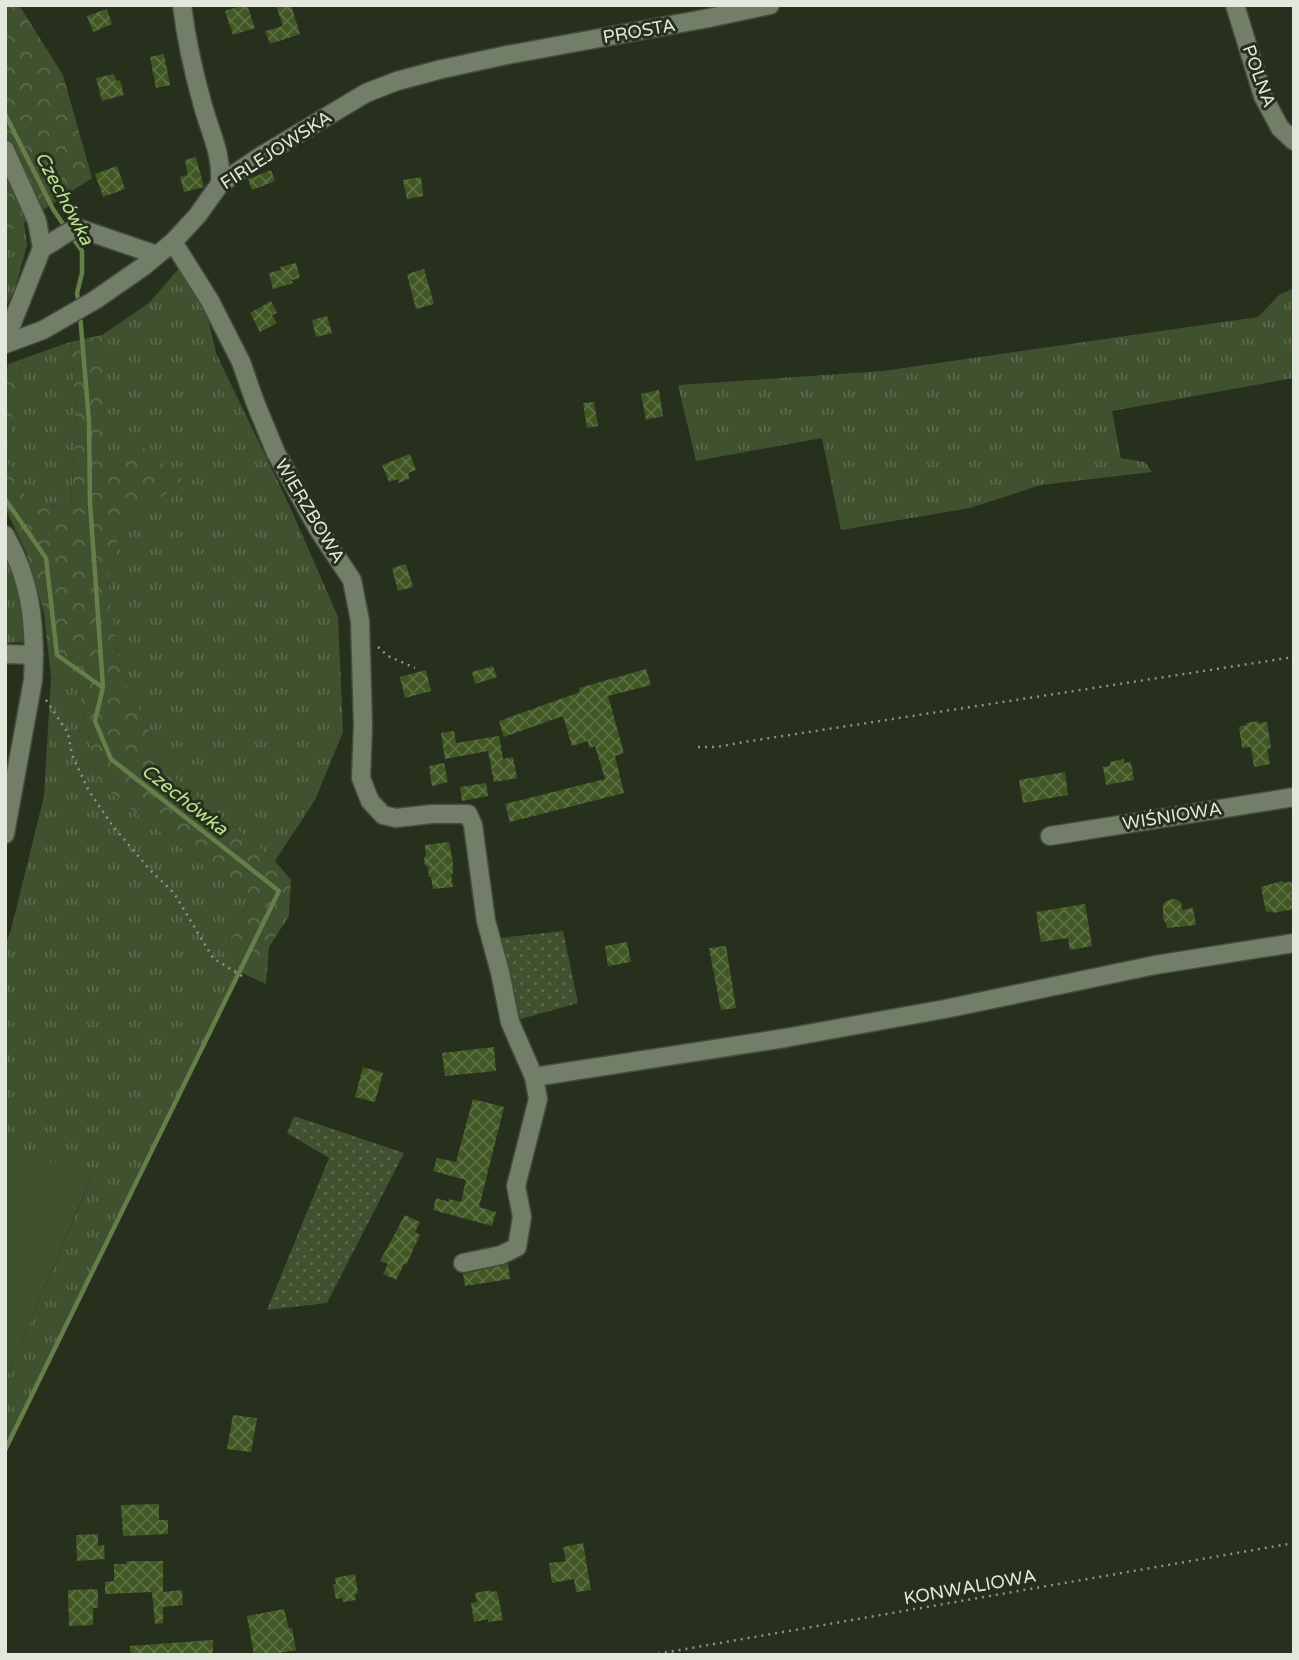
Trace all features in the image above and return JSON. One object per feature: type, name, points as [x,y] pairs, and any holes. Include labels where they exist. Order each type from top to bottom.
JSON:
[{"type":"street","points":[[183,5],[198,86],[219,153],[220,184]]},
{"type":"street","name":"PROSTA","points":[[507,55],[770,5]]},
{"type":"street","name":"POLNA","points":[[1235,5],[1263,96],[1280,128],[1294,141]]},
{"type":"street","name":"FIRLEJOWSKA","points":[[5,342],[43,330],[95,300],[173,242],[197,216],[220,184],[366,93],[408,78],[507,55]]},
{"type":"street","points":[[5,150],[37,221],[42,248],[5,342]]},
{"type":"street","points":[[42,248],[78,228],[157,254]]},
{"type":"street","name":"WIERZBOWA","points":[[173,242],[209,301],[241,362],[276,453],[318,529],[352,580],[360,621],[363,726],[361,778],[370,801],[383,815],[396,818],[468,814],[473,825],[486,921],[510,1022],[534,1077]]},
{"type":"street","points":[[5,535],[23,573],[30,598],[34,655],[33,680],[5,834]]},
{"type":"street","points":[[5,654],[34,655]]},
{"type":"street","name":"WIŚNIOWA","points":[[1050,836],[1294,797]]},
{"type":"street","points":[[463,1263],[501,1255],[517,1247],[522,1217],[516,1186],[538,1099],[534,1077],[785,1038],[945,1009],[1155,965],[1294,943]]},
{"type":"path","points":[[360,621],[370,640],[388,656],[415,668]]},
{"type":"path","points":[[698,747],[717,747],[1294,657]]},
{"type":"path","points":[[47,701],[68,733],[72,755],[89,791],[112,825],[150,870],[174,893],[213,958],[245,978]]},
{"type":"path","name":"KONWALIOWA","points":[[651,1655],[1294,1543]]},
{"type":"green space","points":[[5,5],[19,5],[63,75],[92,178],[9,232],[5,231]]},
{"type":"green space","points":[[24,222],[27,245],[14,292],[5,307],[5,231],[9,232]]},
{"type":"green space","points":[[181,266],[205,305],[216,353],[291,509],[338,617],[343,732],[315,800],[275,861],[174,777],[121,676],[108,580],[121,528],[184,480],[108,455],[102,378],[102,335],[149,303]]},
{"type":"green space","points":[[1294,288],[1294,378],[1112,411],[1121,458],[1145,462],[1152,472],[1041,485],[970,508],[841,530],[822,438],[696,461],[678,385],[883,371],[1258,317],[1279,295]]},
{"type":"green space","points":[[102,335],[102,378],[108,455],[140,445],[184,480],[121,528],[108,580],[121,676],[174,777],[275,861],[291,880],[289,916],[269,947],[266,984],[240,972],[229,943],[249,900],[98,783],[79,690],[51,677],[44,613],[26,552],[5,508],[5,382],[8,364],[22,359],[6,458],[18,486],[36,508],[71,505],[76,410],[70,342]]},
{"type":"green space","points":[[70,342],[76,410],[71,505],[36,508],[18,486],[6,458],[22,359]]},
{"type":"green space","points":[[5,553],[16,576],[28,642],[5,643]]},
{"type":"green space","points":[[51,677],[79,690],[98,783],[249,900],[229,943],[240,972],[5,1450],[5,1381],[91,1179],[5,1142],[5,945],[44,796]]},
{"type":"green space","points":[[563,931],[578,1003],[510,1022],[491,939]]},
{"type":"green space","points":[[294,1116],[404,1153],[327,1303],[267,1310],[329,1158],[287,1133]]},
{"type":"green space","points":[[5,1142],[91,1178],[5,1381]]},
{"type":"building","points":[[247,5],[255,28],[233,35],[225,11]]},
{"type":"building","points":[[276,5],[291,5],[300,34],[270,44],[265,31],[283,26]]},
{"type":"building","points":[[107,9],[112,24],[93,32],[87,16]]},
{"type":"building","points":[[164,54],[170,85],[156,88],[150,57]]},
{"type":"building","points":[[114,74],[116,81],[120,80],[124,95],[102,101],[96,78]]},
{"type":"building","points":[[196,157],[204,187],[184,192],[180,177],[188,175],[185,160]]},
{"type":"building","points":[[117,166],[125,189],[103,197],[95,174]]},
{"type":"building","points":[[271,170],[275,181],[252,190],[248,179]]},
{"type":"building","points":[[421,177],[423,196],[407,199],[403,180]]},
{"type":"building","points":[[296,263],[300,278],[273,289],[269,273]]},
{"type":"building","points":[[424,269],[434,304],[416,309],[407,274]]},
{"type":"building","points":[[271,301],[277,313],[272,315],[277,323],[260,332],[250,313]]},
{"type":"building","points":[[327,316],[332,333],[316,337],[312,320]]},
{"type":"building","points":[[659,390],[663,416],[646,420],[641,394]]},
{"type":"building","points":[[594,402],[598,426],[587,428],[583,403]]},
{"type":"building","points":[[410,454],[416,470],[408,473],[410,478],[399,483],[398,479],[389,482],[382,465]]},
{"type":"building","points":[[406,564],[413,587],[398,591],[392,568]]},
{"type":"building","points":[[493,666],[497,677],[475,684],[472,672]]},
{"type":"building","points":[[646,669],[651,685],[608,696],[624,753],[615,756],[624,793],[510,822],[505,804],[605,779],[595,746],[589,748],[588,741],[572,746],[563,716],[504,737],[499,721],[580,692],[579,688]]},
{"type":"building","points":[[426,670],[431,691],[405,698],[400,677]]},
{"type":"building","points":[[1258,721],[1267,722],[1271,748],[1267,749],[1270,764],[1254,767],[1251,747],[1242,748],[1239,727]]},
{"type":"building","points":[[454,731],[456,743],[499,736],[503,759],[513,757],[517,778],[494,782],[488,751],[445,759],[441,733]]},
{"type":"building","points":[[1124,759],[1124,763],[1131,762],[1134,780],[1106,785],[1103,767],[1110,766],[1110,762]]},
{"type":"building","points":[[444,763],[448,782],[432,786],[429,766]]},
{"type":"building","points":[[1065,772],[1068,795],[1023,803],[1019,780]]},
{"type":"building","points":[[486,783],[488,796],[462,801],[460,787]]},
{"type":"building","points":[[449,842],[453,863],[453,887],[433,889],[428,867],[425,865],[425,845]]},
{"type":"building","points":[[1282,881],[1294,881],[1294,909],[1266,912],[1261,887]]},
{"type":"building","points":[[1174,899],[1181,902],[1182,910],[1193,908],[1196,925],[1167,928],[1163,919],[1163,904]]},
{"type":"building","points":[[1085,904],[1092,946],[1070,950],[1068,938],[1041,942],[1036,912]]},
{"type":"building","points":[[627,942],[631,962],[608,966],[605,946]]},
{"type":"building","points":[[726,946],[736,1008],[721,1010],[709,948]]},
{"type":"building","points":[[494,1047],[496,1071],[445,1076],[442,1053]]},
{"type":"building","points":[[363,1067],[383,1073],[375,1102],[355,1097]]},
{"type":"building","points":[[473,1099],[504,1107],[479,1207],[496,1212],[492,1226],[433,1210],[436,1198],[461,1202],[466,1180],[433,1171],[437,1158],[456,1162]]},
{"type":"building","points":[[405,1215],[420,1222],[415,1232],[420,1235],[396,1280],[383,1274],[388,1264],[380,1261]]},
{"type":"building","points":[[508,1264],[510,1279],[465,1286],[463,1274]]},
{"type":"building","points":[[233,1415],[257,1418],[251,1452],[227,1449]]},
{"type":"building","points":[[159,1504],[159,1520],[168,1520],[168,1534],[123,1536],[121,1505]]},
{"type":"building","points":[[98,1534],[98,1546],[104,1545],[105,1559],[77,1561],[76,1535]]},
{"type":"building","points":[[583,1543],[591,1590],[576,1592],[574,1579],[552,1583],[549,1563],[566,1561],[563,1547]]},
{"type":"building","points":[[127,1561],[163,1561],[163,1592],[182,1590],[183,1605],[163,1607],[163,1623],[155,1624],[152,1592],[105,1594],[105,1582],[114,1581],[114,1564],[126,1564]]},
{"type":"building","points":[[355,1574],[358,1593],[355,1594],[356,1600],[343,1602],[342,1598],[336,1599],[333,1585],[336,1584],[335,1578]]},
{"type":"building","points":[[98,1589],[98,1608],[93,1608],[93,1625],[69,1626],[68,1590]]},
{"type":"building","points":[[497,1591],[503,1620],[474,1622],[471,1603],[477,1602],[475,1593]]},
{"type":"building","points":[[284,1609],[289,1629],[292,1628],[296,1650],[254,1655],[247,1616]]},
{"type":"building","points":[[213,1640],[213,1655],[131,1655],[130,1646]]},
{"type":"waterway","name":"Czechówka","points":[[5,114],[53,209],[65,227]]},
{"type":"waterway","name":"Czechówka","points":[[70,234],[82,251],[82,273],[77,293],[79,306]]},
{"type":"waterway","name":"Czechówka","points":[[5,1450],[279,891],[111,759],[95,721],[103,687],[90,503],[89,422],[80,314]]},
{"type":"waterway","points":[[5,499],[46,558],[57,655],[102,687]]}]
